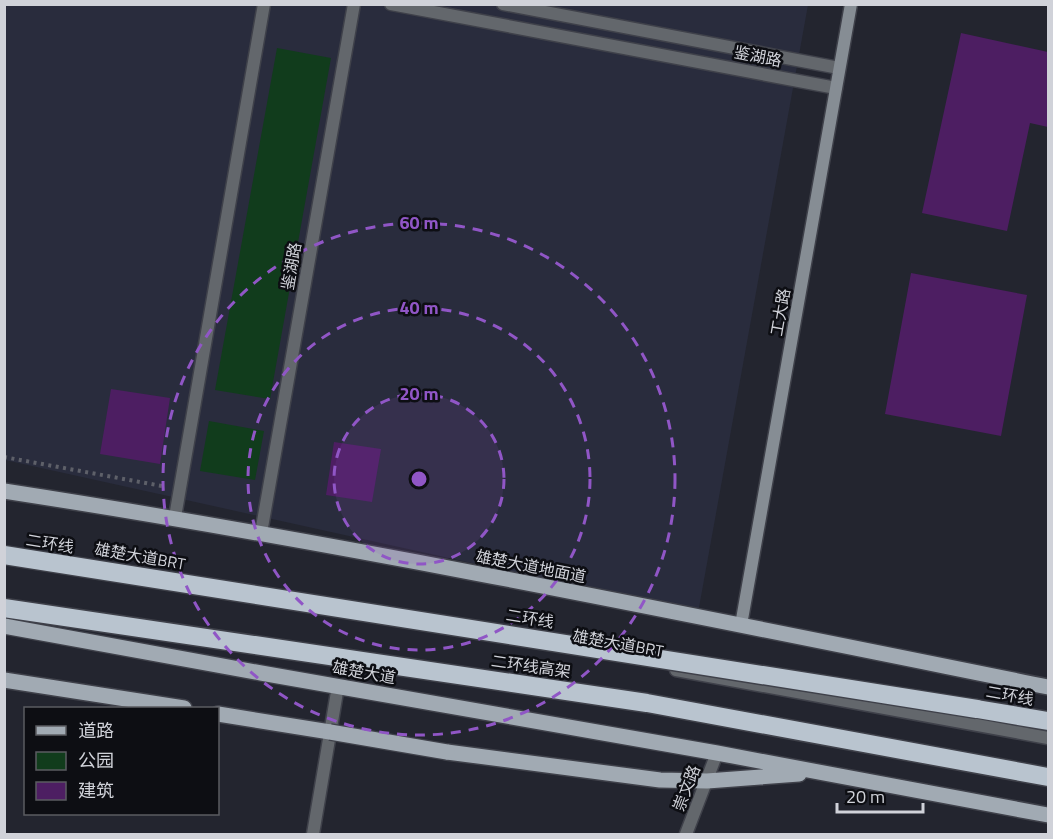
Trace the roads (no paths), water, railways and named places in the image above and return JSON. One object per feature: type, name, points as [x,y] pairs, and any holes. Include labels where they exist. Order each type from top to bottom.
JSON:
[{"type":"highway","name":"二环线","points":[[4,555],[1048,722]]},
{"type":"highway","name":"二环线高架","points":[[4,608],[647,703],[1048,777]]},
{"type":"highway","points":[[977,709],[1048,708]]},
{"type":"main road","name":"雄楚大道地面道","points":[[4,491],[175,517],[261,533],[741,625],[1048,687]]},
{"type":"main road","name":"雄楚大道","points":[[4,626],[717,753]]},
{"type":"main road","points":[[4,680],[178,707]]},
{"type":"main road","points":[[219,714],[447,752],[660,780],[707,781],[820,772]]},
{"type":"main road","points":[[717,753],[1048,816]]},
{"type":"street","points":[[175,517],[264,4]]},
{"type":"street","name":"鉴湖路","points":[[261,533],[354,4]]},
{"type":"street","name":"鉴湖路","points":[[391,4],[836,88]]},
{"type":"street","name":"工大路","points":[[741,625],[851,4]]},
{"type":"street","name":"鉴湖路","points":[[505,5],[839,68]]},
{"type":"street","name":"雄楚大道BRT","points":[[4,548],[1048,738]]},
{"type":"street","points":[[313,834],[338,686]]},
{"type":"street","name":"崇文路","points":[[686,834],[717,753]]}]
